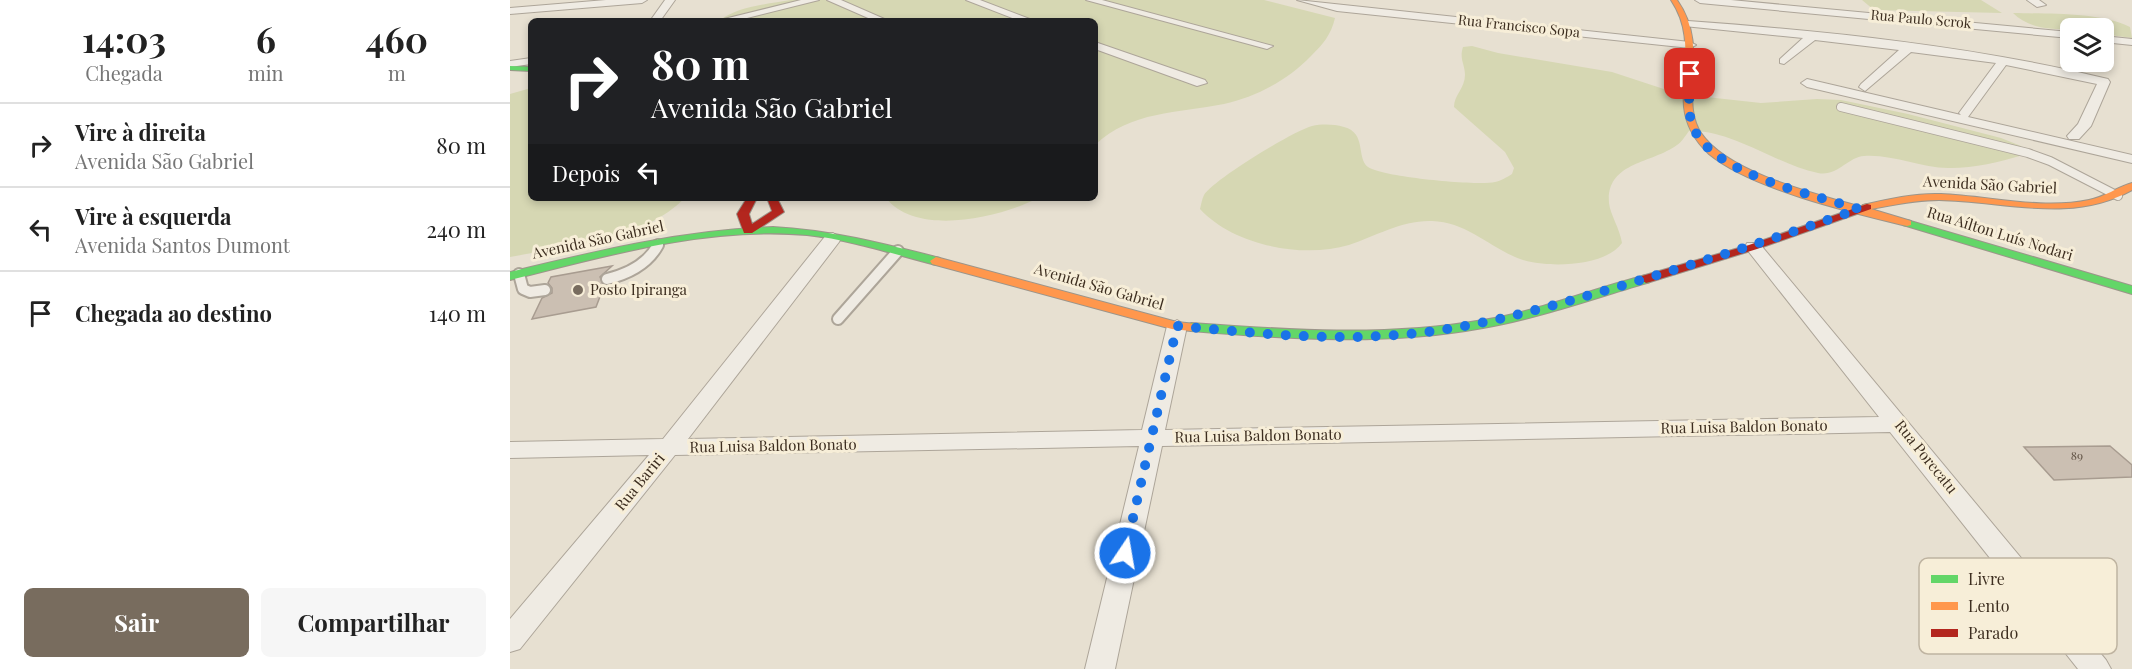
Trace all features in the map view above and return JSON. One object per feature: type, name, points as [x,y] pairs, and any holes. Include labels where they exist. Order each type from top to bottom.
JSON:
[{"type":"main road","points":[[1674,0],[1688,24]]},
{"type":"main road","name":"Rua Aílton Luís Nodari","points":[[1688,24],[1692,124],[1702,142],[1742,170],[1777,184],[2132,290]]},
{"type":"main road","points":[[510,66],[528,69]]},
{"type":"main road","name":"Avenida São Gabriel","points":[[515,275],[582,258],[691,238],[748,231],[806,232],[898,251],[1177,326],[1304,336],[1382,336],[1462,328],[1530,313],[1752,247],[1859,209],[1938,196],[2069,206],[2099,202],[2118,196],[2132,186]]},
{"type":"main road","points":[[691,238],[741,212],[750,201]]},
{"type":"main road","points":[[773,201],[778,212],[806,232]]},
{"type":"main road","points":[[741,212],[741,222],[748,231],[778,212]]},
{"type":"street","points":[[510,11],[642,0]]},
{"type":"street","points":[[657,18],[670,0]]},
{"type":"street","points":[[734,18],[814,0]]},
{"type":"street","points":[[832,0],[877,18]]},
{"type":"street","points":[[972,0],[1022,18]]},
{"type":"street","points":[[1091,0],[1267,46]]},
{"type":"street","name":"Rua Francisco Sopa","points":[[1302,0],[1690,45]]},
{"type":"street","name":"Rua Paulo Scrok","points":[[1700,0],[2060,34]]},
{"type":"street","points":[[1688,24],[1756,29],[2003,61],[2104,81],[2084,126],[2074,136]]},
{"type":"street","points":[[1784,61],[1810,37]]},
{"type":"street","points":[[2114,40],[2132,42]]},
{"type":"street","points":[[1098,46],[1201,83]]},
{"type":"street","points":[[1865,87],[1907,49]]},
{"type":"street","points":[[1966,113],[2003,61]]},
{"type":"street","points":[[510,66],[528,62]]},
{"type":"street","points":[[1807,83],[2132,159]]},
{"type":"street","name":"Rua Bariri","points":[[510,640],[668,448],[833,238]]},
{"type":"street","name":"Rua Porecatu","points":[[1752,247],[2007,558]]},
{"type":"street","points":[[1100,669],[1150,438],[1177,326]]},
{"type":"street","name":"Rua Luisa Baldon Bonato","points":[[510,450],[1899,424]]},
{"type":"street","name":"Rua Porecatu","points":[[2084,654],[2096,669]]},
{"type":"lane","points":[[1841,106],[2050,160],[2118,196]]},
{"type":"lane","points":[[607,279],[630,271],[655,254],[658,244]]},
{"type":"lane","points":[[838,319],[898,251]]},
{"type":"lane","points":[[515,275],[523,289],[530,292],[545,290]]},
{"type":"green space","points":[[791,0],[1264,0],[1335,18],[1329,34],[1315,52],[1292,73],[1271,86],[1248,97],[1224,104],[1140,119],[1109,134],[1098,143],[1098,18],[724,18],[735,12],[763,4]]},
{"type":"green space","points":[[1862,0],[1981,0],[2002,13],[1874,10]]},
{"type":"green space","points":[[2013,13],[2099,18],[2060,18],[2060,29],[2044,28],[2022,20]]},
{"type":"green space","points":[[2114,21],[2130,27],[2132,38],[2114,36]]},
{"type":"green space","points":[[1472,46],[1498,53],[1612,72],[1679,94],[1761,103],[1817,99],[1841,100],[1908,114],[2001,138],[2021,146],[2023,155],[1987,164],[1951,168],[1940,168],[1886,157],[1864,156],[1858,157],[1837,170],[1818,173],[1802,169],[1721,135],[1689,131],[1677,145],[1632,166],[1615,179],[1610,190],[1609,203],[1622,243],[1614,251],[1602,257],[1572,264],[1526,261],[1504,252],[1465,229],[1444,222],[1432,221],[1410,223],[1349,245],[1330,249],[1290,249],[1269,246],[1231,232],[1200,209],[1204,195],[1210,188],[1237,168],[1288,137],[1312,126],[1320,125],[1336,125],[1351,130],[1359,140],[1364,163],[1377,171],[1430,180],[1470,183],[1502,180],[1512,174],[1514,168],[1505,152],[1454,107],[1465,80],[1463,47]]},
{"type":"green space","points":[[528,89],[528,201],[681,201],[667,213],[626,233],[579,245],[510,257],[510,94]]},
{"type":"green space","points":[[890,201],[1031,201],[1002,212],[959,220],[917,217],[900,210]]},
{"type":"building","points":[[612,266],[600,277],[604,286],[596,307],[532,319],[542,298],[552,293],[552,288],[548,283],[551,277]]},
{"type":"building","points":[[2110,446],[2132,465],[2132,477],[2054,480],[2024,447]]},
{"type":"traffic: fast","points":[[510,68],[528,69]]},
{"type":"traffic: fast","points":[[1907,223],[2132,290]]},
{"type":"traffic: fast","points":[[510,276],[658,242],[697,236],[773,230],[839,237],[936,261]]},
{"type":"traffic: fast","points":[[1191,327],[1326,335],[1426,332],[1507,320],[1646,279]]},
{"type":"traffic: slow","points":[[1674,0],[1681,10],[1689,33],[1688,98],[1691,121],[1698,136],[1713,152],[1763,179],[1907,223]]},
{"type":"traffic: slow","points":[[1867,207],[1939,197],[2064,206],[2112,197],[2132,186]]},
{"type":"traffic: slow","points":[[936,261],[1177,326],[1191,327]]},
{"type":"traffic: jam","points":[[750,201],[743,214],[748,231],[778,212],[773,201]]},
{"type":"traffic: jam","points":[[1646,279],[1753,247],[1867,207]]},
{"type":"place","name":"Posto Ipiranga","points":[[578,290]]},
{"type":"route","points":[[1125,553],[1177,326],[1304,336],[1382,336],[1462,328],[1530,313],[1752,247],[1859,209],[1777,184],[1742,170],[1719,156],[1702,142],[1692,124],[1690,74]]}]
